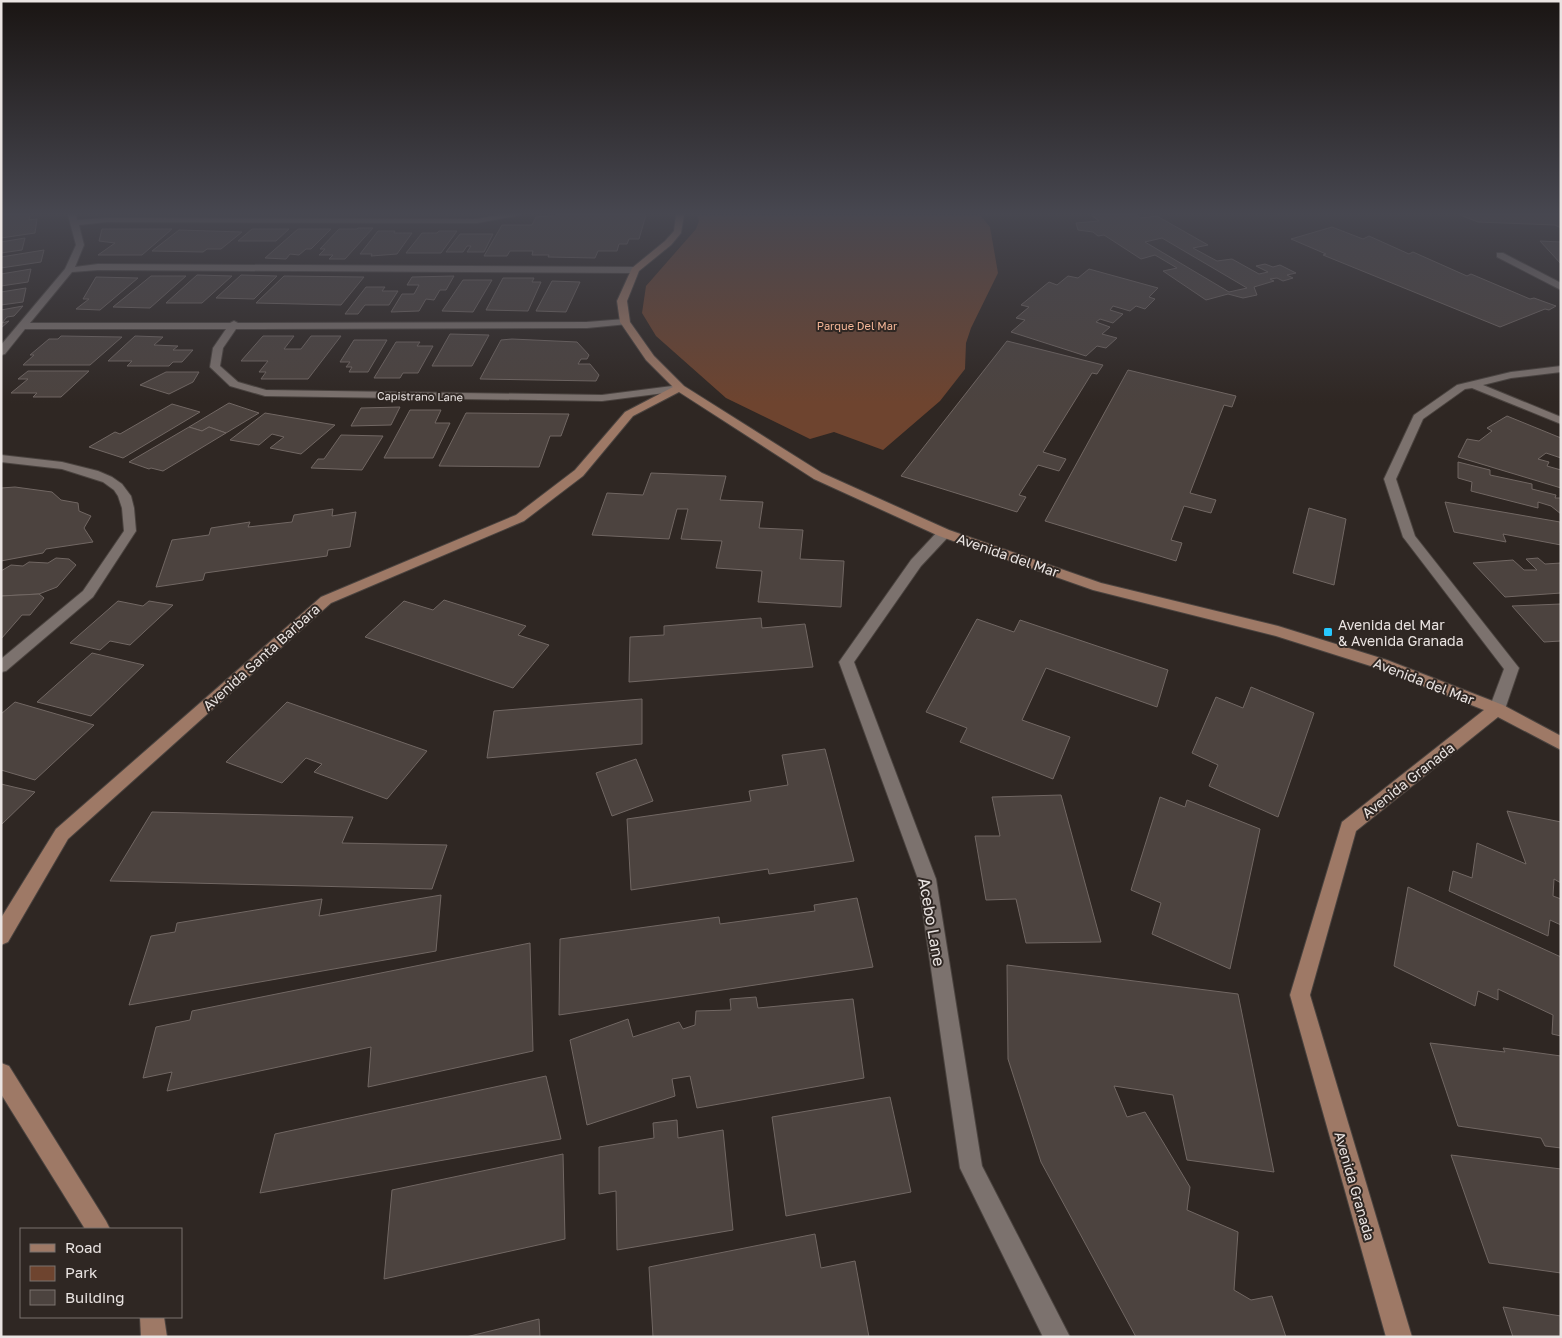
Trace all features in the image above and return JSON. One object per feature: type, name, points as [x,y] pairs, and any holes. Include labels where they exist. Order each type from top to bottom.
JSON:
[{"type":"street","points":[[1,352],[63,277]]},
{"type":"street","points":[[23,326],[234,324],[587,325],[625,322],[622,301],[632,277]]},
{"type":"street","points":[[1543,277],[1561,287]]},
{"type":"street","name":"Avenida del Mar","points":[[625,322],[650,358],[680,388],[729,421],[818,476],[944,533],[1098,586],[1278,631],[1354,655],[1498,709],[1561,744]]},
{"type":"street","name":"Capistrano Lane","points":[[234,324],[218,348],[215,367],[234,384],[265,394],[602,398],[680,388]]},
{"type":"street","points":[[1498,709],[1512,668],[1409,537],[1390,479],[1418,417],[1461,387],[1511,375],[1561,369]]},
{"type":"street","points":[[1472,384],[1561,420]]},
{"type":"street","name":"Avenida Santa Barbara","points":[[1,936],[62,834],[326,600],[520,518],[579,473],[628,414],[680,388]]},
{"type":"street","points":[[1,458],[51,463],[98,476],[118,487],[126,502],[130,531],[88,594],[1,667]]},
{"type":"street","name":"Acebo Lane","points":[[944,533],[916,563],[846,662],[927,879],[971,1168],[1057,1337]]},
{"type":"street","name":"Avenida Granada","points":[[1399,1337],[1300,995],[1348,826],[1498,709]]},
{"type":"street","points":[[1,1074],[97,1228]]},
{"type":"street","points":[[152,1318],[154,1337]]},
{"type":"green space","name":"Parque Del Mar","points":[[654,277],[996,277],[971,328],[966,343],[965,369],[940,401],[883,450],[834,432],[810,439],[726,398],[656,336],[642,313],[646,286]]},
{"type":"building","points":[[1,277],[29,277],[28,282],[1,286]]},
{"type":"building","points":[[96,277],[138,278],[100,310],[76,309],[89,299],[83,299]]},
{"type":"building","points":[[149,277],[184,277],[150,308],[113,307]]},
{"type":"building","points":[[194,277],[230,277],[202,303],[166,303]]},
{"type":"building","points":[[238,277],[276,277],[254,299],[216,298]]},
{"type":"building","points":[[283,277],[364,277],[341,305],[256,303]]},
{"type":"building","points":[[412,277],[453,277],[446,290],[440,290],[434,300],[426,299],[419,311],[391,312],[402,294],[414,294],[419,285],[407,285]]},
{"type":"building","points":[[1066,277],[1120,277],[1158,288],[1149,297],[1155,299],[1145,309],[1136,306],[1130,311],[1113,306],[1110,310],[1123,314],[1113,323],[1100,319],[1096,322],[1110,327],[1102,334],[1117,338],[1106,348],[1097,346],[1086,356],[1011,332],[1025,320],[1016,318],[1029,307],[1021,305],[1049,282],[1057,285]]},
{"type":"building","points":[[1173,277],[1205,277],[1229,292],[1247,288],[1229,277],[1293,278],[1283,281],[1277,278],[1270,279],[1274,281],[1254,287],[1257,295],[1243,298],[1228,294],[1206,300]]},
{"type":"building","points":[[1378,277],[1479,277],[1530,299],[1534,298],[1556,306],[1500,327]]},
{"type":"building","points":[[503,278],[534,278],[532,282],[541,282],[528,311],[486,310]]},
{"type":"building","points":[[463,280],[492,280],[473,312],[442,311]]},
{"type":"building","points":[[552,281],[580,282],[566,312],[536,311]]},
{"type":"building","points":[[366,287],[385,287],[382,291],[398,291],[389,305],[365,305],[358,314],[345,314]]},
{"type":"building","points":[[26,288],[23,302],[1,305],[1,292]]},
{"type":"building","points":[[23,306],[14,316],[7,317],[2,323],[9,321],[1,328],[1,310]]},
{"type":"building","points":[[450,334],[489,335],[472,366],[432,366]]},
{"type":"building","points":[[61,336],[122,337],[90,365],[23,365],[34,355],[30,355],[49,339],[58,339]]},
{"type":"building","points":[[135,336],[163,337],[154,345],[178,346],[173,350],[193,350],[182,362],[173,362],[169,366],[127,366],[132,361],[108,361]]},
{"type":"building","points":[[263,336],[294,336],[284,349],[301,349],[311,336],[341,336],[308,379],[261,379],[266,372],[259,372],[268,361],[241,361]]},
{"type":"building","points":[[354,340],[387,340],[368,372],[349,372],[352,367],[346,367],[350,362],[340,362]]},
{"type":"building","points":[[501,340],[577,342],[589,355],[587,359],[581,359],[578,364],[590,364],[599,375],[596,381],[480,379]]},
{"type":"building","points":[[1007,341],[1103,365],[1097,374],[1092,373],[1043,452],[1066,459],[1059,471],[1038,465],[1019,495],[1026,497],[1017,512],[901,476]]},
{"type":"building","points":[[396,342],[420,342],[417,346],[433,346],[418,373],[403,373],[400,378],[374,378]]},
{"type":"building","points":[[1128,370],[1236,396],[1232,407],[1224,405],[1190,493],[1216,500],[1211,513],[1184,506],[1171,540],[1182,543],[1176,561],[1045,521]]},
{"type":"building","points":[[28,371],[89,371],[61,397],[33,397],[37,393],[11,393],[28,379],[18,379]]},
{"type":"building","points":[[166,372],[199,372],[193,382],[169,394],[140,385]]},
{"type":"building","points":[[229,403],[259,413],[226,433],[209,427],[202,431],[189,427]]},
{"type":"building","points":[[172,404],[200,412],[123,458],[89,447],[115,432],[120,434]]},
{"type":"building","points":[[400,407],[391,425],[351,426],[361,408]]},
{"type":"building","points":[[410,410],[441,410],[435,423],[450,423],[433,458],[384,458]]},
{"type":"building","points":[[265,413],[335,425],[301,454],[270,448],[284,437],[272,434],[259,445],[230,440]]},
{"type":"building","points":[[466,413],[569,414],[561,436],[550,436],[539,467],[439,466]]},
{"type":"building","points":[[1507,416],[1561,438],[1561,458],[1546,453],[1538,459],[1549,462],[1547,466],[1561,470],[1561,488],[1458,457],[1467,439],[1479,441],[1492,431],[1487,428]]},
{"type":"building","points":[[189,427],[202,431],[209,427],[226,433],[163,471],[149,469],[129,462]]},
{"type":"building","points":[[341,435],[383,436],[362,470],[311,468],[318,459],[324,459]]},
{"type":"building","points":[[1458,462],[1490,470],[1490,475],[1532,484],[1532,489],[1556,495],[1555,498],[1561,498],[1561,514],[1551,506],[1538,502],[1538,508],[1471,491],[1472,482],[1458,478]]},
{"type":"building","points":[[651,473],[726,476],[720,500],[763,502],[759,528],[803,530],[800,559],[844,561],[841,607],[758,602],[762,571],[716,568],[722,541],[681,539],[688,509],[677,509],[669,539],[592,535],[607,493],[643,495]]},
{"type":"building","points":[[15,487],[52,492],[61,500],[78,503],[79,511],[91,516],[84,528],[93,542],[46,549],[43,553],[1,561],[1,488]]},
{"type":"building","points":[[1445,502],[1560,522],[1561,545],[1503,534],[1506,542],[1454,532]]},
{"type":"building","points":[[1309,508],[1346,519],[1334,585],[1293,573]]},
{"type":"building","points":[[333,509],[332,516],[356,512],[350,547],[328,550],[327,556],[205,573],[203,580],[156,587],[172,540],[209,535],[211,528],[250,522],[248,527],[292,522],[294,515]]},
{"type":"building","points":[[56,558],[69,559],[76,565],[57,587],[39,594],[1,596],[1,571],[11,565],[23,566],[29,562],[48,563]]},
{"type":"building","points":[[1538,558],[1545,564],[1561,563],[1561,593],[1505,597],[1473,563],[1513,560],[1524,570],[1537,570],[1526,559]]},
{"type":"building","points":[[39,594],[44,598],[30,615],[22,615],[1,639],[1,596]]},
{"type":"building","points":[[444,600],[526,626],[518,635],[549,645],[513,688],[365,637],[404,601],[433,610]]},
{"type":"building","points":[[118,601],[143,606],[149,601],[173,605],[130,645],[110,641],[100,650],[70,643]]},
{"type":"building","points":[[1561,604],[1561,641],[1544,642],[1512,606]]},
{"type":"building","points":[[761,618],[762,628],[805,624],[813,667],[629,682],[630,637],[664,635],[664,626]]},
{"type":"building","points":[[977,619],[1014,632],[1020,620],[1168,670],[1157,707],[1046,668],[1022,720],[1070,737],[1053,779],[960,742],[967,728],[926,712]]},
{"type":"building","points":[[92,653],[144,665],[91,716],[37,702]]},
{"type":"building","points":[[1251,687],[1314,713],[1278,817],[1209,786],[1218,765],[1192,753],[1216,697],[1243,708]]},
{"type":"building","points":[[642,699],[642,744],[487,758],[494,711]]},
{"type":"building","points":[[15,702],[94,725],[35,780],[1,770],[1,714]]},
{"type":"building","points":[[287,702],[427,751],[387,799],[314,772],[322,764],[306,758],[282,783],[226,762]]},
{"type":"building","points":[[825,749],[854,861],[769,874],[768,869],[631,890],[627,819],[751,801],[749,791],[788,785],[782,755]]},
{"type":"building","points":[[636,759],[653,801],[612,816],[596,773]]},
{"type":"building","points":[[1,784],[35,792],[1,825]]},
{"type":"building","points":[[1061,795],[1101,942],[1026,943],[1016,899],[986,900],[975,836],[1000,836],[992,797]]},
{"type":"building","points":[[1160,797],[1185,807],[1187,800],[1260,829],[1230,969],[1152,934],[1161,903],[1131,890]]},
{"type":"building","points":[[1507,811],[1561,822],[1561,883],[1554,879],[1553,896],[1561,899],[1561,925],[1550,920],[1548,936],[1449,891],[1453,871],[1472,878],[1477,843],[1526,864]]},
{"type":"building","points":[[152,812],[353,817],[342,843],[447,845],[432,889],[110,881]]},
{"type":"building","points":[[1408,887],[1561,957],[1561,1036],[1552,1034],[1553,1015],[1498,989],[1498,1000],[1478,991],[1475,1006],[1394,966]]},
{"type":"building","points":[[441,895],[436,951],[129,1005],[151,936],[175,932],[177,923],[322,899],[319,916]]},
{"type":"building","points":[[857,898],[873,967],[559,1015],[560,939],[719,917],[720,924],[815,911],[814,905]]},
{"type":"building","points":[[530,943],[533,1051],[368,1087],[371,1047],[167,1091],[172,1072],[143,1078],[156,1027],[190,1020],[192,1011]]},
{"type":"building","points":[[1007,965],[1238,994],[1274,1172],[1187,1160],[1173,1095],[1114,1086],[1127,1117],[1145,1112],[1190,1187],[1187,1210],[1238,1232],[1234,1290],[1251,1300],[1272,1296],[1286,1337],[1136,1337],[1041,1162],[1008,1059]]},
{"type":"building","points":[[756,997],[758,1008],[853,999],[864,1078],[697,1108],[690,1076],[672,1079],[675,1096],[587,1125],[570,1040],[628,1019],[633,1037],[679,1022],[683,1029],[695,1025],[696,1011],[731,1010],[730,999]]},
{"type":"building","points":[[1430,1043],[1505,1052],[1503,1048],[1561,1056],[1561,1148],[1545,1146],[1541,1138],[1458,1126]]},
{"type":"building","points":[[546,1076],[561,1139],[260,1193],[275,1134]]},
{"type":"building","points":[[890,1097],[911,1192],[786,1216],[772,1117]]},
{"type":"building","points":[[677,1120],[678,1138],[723,1130],[733,1230],[617,1250],[616,1191],[599,1194],[599,1147],[654,1138],[653,1123]]},
{"type":"building","points":[[563,1154],[565,1239],[384,1279],[392,1190]]},
{"type":"building","points":[[1451,1155],[1561,1169],[1561,1273],[1489,1263]]},
{"type":"building","points":[[815,1234],[821,1268],[855,1261],[869,1337],[653,1337],[649,1267]]},
{"type":"building","points":[[1503,1307],[1561,1316],[1561,1337],[1513,1337]]},
{"type":"building","points":[[539,1319],[540,1337],[466,1337]]},
{"type":"place","name":"Avenida del Mar & Avenida Granada","points":[[1328,632]]}]
